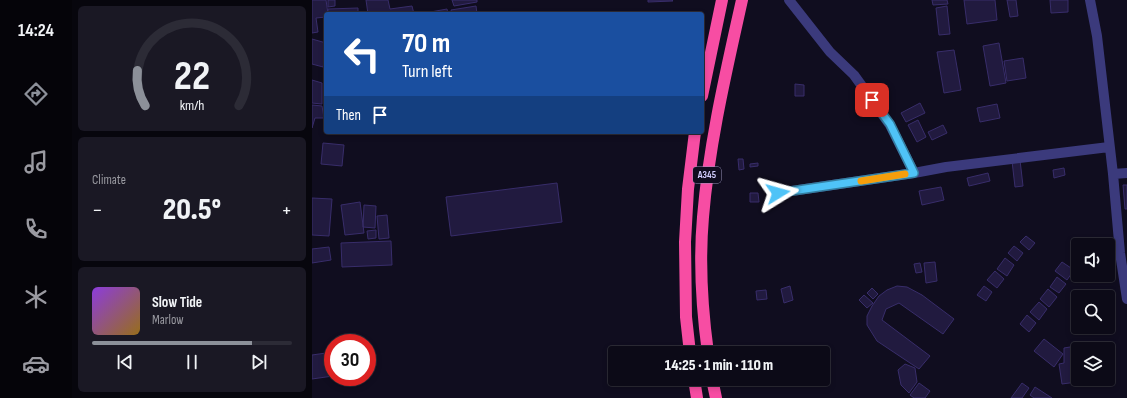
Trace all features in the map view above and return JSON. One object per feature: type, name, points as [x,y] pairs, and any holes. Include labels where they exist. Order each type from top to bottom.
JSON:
[{"type":"highway","points":[[704,86],[722,0]]},
{"type":"highway","name":"A345","points":[[707,346],[703,294],[702,256],[706,187],[712,141],[721,93],[742,0]]},
{"type":"highway","name":"A345","points":[[689,346],[686,318],[685,242],[688,189],[695,134]]},
{"type":"highway","points":[[695,386],[697,398]]},
{"type":"highway","points":[[713,386],[716,398]]},
{"type":"street","points":[[789,0],[830,52],[854,75],[890,124],[914,173]]},
{"type":"street","points":[[1090,0],[1097,36],[1113,174],[1120,253],[1127,299]]},
{"type":"street","points":[[778,193],[946,167],[1109,147]]},
{"type":"street","points":[[1113,174],[1127,173]]},
{"type":"building","points":[[312,0],[326,0],[328,12],[324,12],[324,17],[316,18],[318,32],[312,33]]},
{"type":"building","points":[[328,0],[335,0],[335,6],[328,7]]},
{"type":"building","points":[[366,0],[388,0],[390,9],[412,6],[414,12],[368,12]]},
{"type":"building","points":[[452,0],[477,0],[477,2],[454,6]]},
{"type":"building","points":[[648,0],[672,0],[673,1],[648,2]]},
{"type":"building","points":[[932,0],[947,0],[948,4],[933,5]]},
{"type":"building","points":[[964,0],[995,0],[997,20],[967,24]]},
{"type":"building","points":[[1007,0],[1016,0],[1018,16],[1010,17]]},
{"type":"building","points":[[1050,0],[1068,0],[1068,12],[1051,13]]},
{"type":"building","points":[[476,6],[477,12],[452,12],[451,10]]},
{"type":"building","points":[[947,6],[950,34],[939,35],[936,8]]},
{"type":"building","points":[[358,8],[358,12],[328,12],[328,9]]},
{"type":"building","points":[[447,9],[448,12],[430,12]]},
{"type":"building","points":[[312,39],[324,42],[324,62],[323,67],[312,64]]},
{"type":"building","points":[[999,43],[1006,83],[990,86],[983,46]]},
{"type":"building","points":[[954,50],[961,90],[944,93],[937,52]]},
{"type":"building","points":[[1023,58],[1026,78],[1007,81],[1004,61]]},
{"type":"building","points":[[312,80],[322,83],[322,104],[312,103]]},
{"type":"building","points":[[795,84],[804,85],[804,96],[795,96]]},
{"type":"building","points":[[920,103],[925,113],[906,122],[901,113]]},
{"type":"building","points":[[997,104],[1000,118],[980,122],[977,108]]},
{"type":"building","points":[[312,105],[322,106],[324,118],[315,118],[312,128]]},
{"type":"building","points":[[918,120],[926,137],[917,142],[908,125]]},
{"type":"building","points":[[943,125],[947,133],[932,140],[928,132]]},
{"type":"building","points":[[323,143],[344,145],[342,166],[321,164]]},
{"type":"building","points":[[738,159],[743,159],[744,169],[739,170]]},
{"type":"building","points":[[1020,160],[1023,186],[1015,187],[1012,161]]},
{"type":"building","points":[[758,163],[758,166],[750,167],[750,164]]},
{"type":"building","points":[[1064,168],[1065,175],[1054,178],[1053,170]]},
{"type":"building","points":[[988,173],[990,181],[969,186],[967,178]]},
{"type":"building","points":[[557,183],[562,222],[451,236],[446,197]]},
{"type":"building","points":[[1123,185],[1127,185],[1127,209],[1125,209]]},
{"type":"building","points":[[941,187],[944,200],[922,205],[919,191]]},
{"type":"building","points":[[750,193],[758,193],[759,202],[750,202]]},
{"type":"building","points":[[312,198],[332,199],[329,236],[312,235]]},
{"type":"building","points":[[360,202],[364,233],[345,235],[341,205]]},
{"type":"building","points":[[364,205],[376,206],[375,228],[363,227]]},
{"type":"building","points":[[387,215],[389,238],[379,239],[377,216]]},
{"type":"building","points":[[376,230],[376,238],[368,239],[367,231]]},
{"type":"building","points":[[1026,236],[1035,243],[1029,250],[1020,242]]},
{"type":"building","points":[[391,241],[392,265],[342,267],[341,243]]},
{"type":"building","points":[[1014,246],[1023,253],[1017,261],[1008,253]]},
{"type":"building","points":[[329,247],[331,260],[312,263],[312,249]]},
{"type":"building","points":[[1005,258],[1014,265],[1007,276],[997,269]]},
{"type":"building","points":[[935,262],[937,281],[926,283],[924,263]]},
{"type":"building","points":[[1062,262],[1071,268],[1071,274],[1067,280],[1055,271]]},
{"type":"building","points":[[920,263],[922,272],[916,273],[914,264]]},
{"type":"building","points":[[995,271],[1004,279],[997,288],[987,280]]},
{"type":"building","points":[[1057,277],[1066,284],[1059,293],[1050,287]]},
{"type":"building","points":[[790,286],[793,300],[784,303],[781,289]]},
{"type":"building","points":[[897,286],[907,287],[922,295],[954,319],[943,334],[899,303],[886,309],[882,320],[930,356],[919,369],[877,341],[867,325],[867,316],[879,296],[887,290]]},
{"type":"building","points":[[984,286],[992,292],[986,301],[977,295]]},
{"type":"building","points":[[872,288],[878,294],[873,299],[867,293]]},
{"type":"building","points":[[1048,289],[1057,297],[1049,307],[1040,299]]},
{"type":"building","points":[[766,290],[767,299],[757,300],[756,291]]},
{"type":"building","points":[[864,295],[873,303],[867,308],[859,300]]},
{"type":"building","points":[[1039,302],[1047,309],[1039,320],[1030,312]]},
{"type":"building","points":[[1027,315],[1036,323],[1029,332],[1020,324]]},
{"type":"building","points":[[1044,339],[1063,354],[1054,367],[1034,351]]},
{"type":"building","points":[[1071,347],[1071,383],[1062,384],[1059,364],[1064,363],[1064,348]]},
{"type":"building","points":[[324,353],[324,377],[312,379],[312,355]]},
{"type":"building","points":[[905,364],[915,368],[917,382],[909,393],[901,385],[898,370]]},
{"type":"building","points":[[919,383],[930,391],[925,398],[914,398],[910,395]]},
{"type":"building","points":[[1022,383],[1029,388],[1022,398],[1011,398]]},
{"type":"building","points":[[1035,387],[1052,398],[1034,398],[1030,395]]},
{"type":"slow traffic","points":[[861,181],[905,174]]},
{"type":"route","points":[[778,193],[914,173],[890,124],[872,100]]}]
